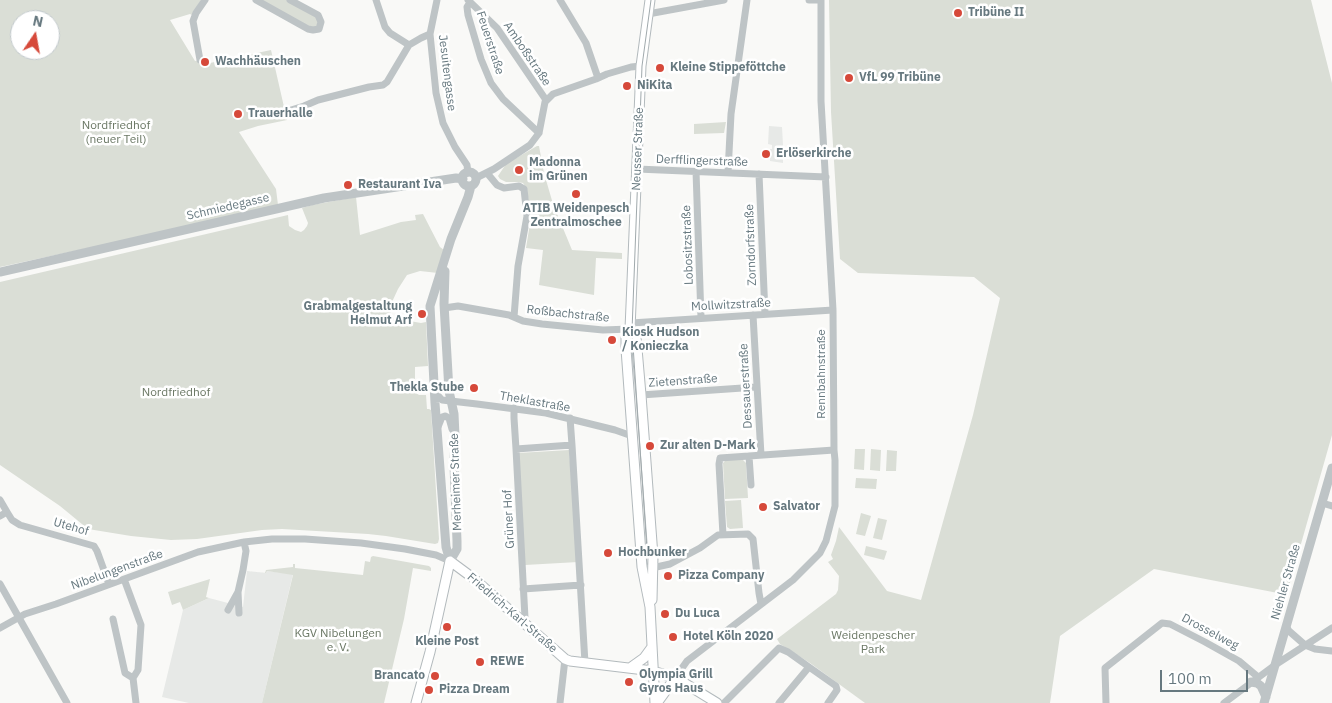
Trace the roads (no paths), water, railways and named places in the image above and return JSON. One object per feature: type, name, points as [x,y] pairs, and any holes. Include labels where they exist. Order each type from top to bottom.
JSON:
[{"type":"main road","name":"Neusser Straße","points":[[650,0],[641,66],[630,326],[626,338],[626,349],[642,567],[650,607],[656,703]]},
{"type":"main road","name":"Neusser Straße","points":[[630,326],[636,337],[641,395],[652,568],[652,598],[650,607]]},
{"type":"main road","name":"Friedrich-Karl-Straße","points":[[450,560],[565,659],[653,671],[675,678],[717,703]]},
{"type":"main road","name":"Merheimer Straße","points":[[416,703],[430,652],[450,560]]},
{"type":"main road","points":[[630,668],[644,658],[652,647]]},
{"type":"main road","points":[[656,703],[675,678]]},
{"type":"street","points":[[200,60],[193,21],[205,0]]},
{"type":"street","points":[[256,0],[308,29],[319,29],[322,24],[319,16],[302,3],[290,0]]},
{"type":"street","points":[[376,0],[385,27],[390,34],[409,45]]},
{"type":"street","name":"Jesuitengasse","points":[[437,0],[430,34],[436,93],[443,123],[455,148],[467,165],[469,179]]},
{"type":"street","points":[[560,0],[586,43],[598,78]]},
{"type":"street","points":[[648,14],[724,0]]},
{"type":"street","points":[[728,172],[731,114],[747,0]]},
{"type":"street","points":[[809,0],[821,0]]},
{"type":"street","name":"Rennbahnstraße","points":[[675,678],[687,661],[793,580],[814,559],[823,547],[836,506],[833,310],[821,101],[821,0]]},
{"type":"street","name":"Amboßstraße","points":[[469,1],[497,28],[546,100]]},
{"type":"street","name":"Feuerstraße","points":[[469,1],[467,7],[468,16],[481,59],[491,83],[503,99],[538,133]]},
{"type":"street","points":[[291,110],[318,100],[369,87],[383,86],[409,45],[430,34]]},
{"type":"street","points":[[546,100],[557,92],[613,72],[641,66]]},
{"type":"street","name":"Schmiedegasse","points":[[0,272],[324,198],[456,178],[469,179],[487,173],[527,148],[533,142],[538,133],[546,100]]},
{"type":"street","name":"Derfflingerstraße","points":[[637,169],[826,178]]},
{"type":"street","name":"Lobositzstraße","points":[[696,171],[701,318]]},
{"type":"street","points":[[487,173],[497,185],[504,188],[519,186],[524,189],[527,216],[518,266],[514,317]]},
{"type":"street","name":"Zorndorfstraße","points":[[760,174],[765,314]]},
{"type":"street","name":"Merheimer Straße","points":[[450,560],[446,547],[434,391],[430,306],[451,239],[468,197],[469,179]]},
{"type":"street","name":"Merheimer Straße","points":[[446,259],[444,306],[449,391],[454,414],[457,550],[450,560]]},
{"type":"street","points":[[430,306],[435,302],[444,306]]},
{"type":"street","name":"Roßbachstraße","points":[[444,306],[458,306],[509,315],[523,321],[569,327],[604,330],[630,326]]},
{"type":"street","name":"Mollwitzstraße","points":[[630,326],[701,318],[833,310]]},
{"type":"street","name":"Dessauerstraße","points":[[753,315],[761,455]]},
{"type":"street","name":"Zietenstraße","points":[[641,395],[757,387]]},
{"type":"street","points":[[434,391],[442,400],[451,401]]},
{"type":"street","points":[[436,415],[444,404],[451,401]]},
{"type":"street","name":"Theklastraße","points":[[451,401],[514,408],[570,418],[632,436]]},
{"type":"street","name":"Grüner Hof","points":[[514,408],[524,589],[525,618],[523,622]]},
{"type":"street","points":[[437,429],[440,420],[445,416],[449,418],[455,436]]},
{"type":"street","points":[[570,418],[586,663]]},
{"type":"street","points":[[615,430],[624,428],[631,423]]},
{"type":"street","points":[[516,449],[572,445]]},
{"type":"street","points":[[723,535],[720,458],[834,450]]},
{"type":"street","points":[[749,456],[751,485]]},
{"type":"street","name":"Niehler Straße","points":[[1265,700],[1322,503],[1330,486],[1332,468]]},
{"type":"street","points":[[0,500],[3,514]]},
{"type":"street","points":[[1322,503],[1332,506]]},
{"type":"street","name":"Utehof","points":[[3,514],[20,524],[94,546],[98,551],[109,584]]},
{"type":"street","points":[[642,567],[652,568],[670,564],[700,548],[715,536],[746,533],[752,537],[761,604]]},
{"type":"street","name":"Nibelungenstraße","points":[[0,628],[25,614],[198,552],[244,542],[272,539],[305,539],[360,543],[413,550],[450,560]]},
{"type":"street","points":[[228,610],[238,592],[244,567],[246,551],[244,542]]},
{"type":"street","points":[[124,579],[141,625],[138,670],[133,678],[136,703]]},
{"type":"street","points":[[0,584],[67,703]]},
{"type":"street","points":[[524,589],[581,585]]},
{"type":"street","points":[[238,592],[239,613]]},
{"type":"street","points":[[113,619],[125,673],[133,678]]},
{"type":"street","name":"Drosselweg","points":[[1106,703],[1106,668],[1162,623],[1170,624],[1239,661],[1255,679]]},
{"type":"street","points":[[1286,626],[1305,645],[1314,649],[1332,651]]},
{"type":"street","points":[[1224,703],[1275,665],[1332,628]]},
{"type":"street","points":[[724,703],[779,648],[788,652],[836,686],[837,690],[828,703]]},
{"type":"street","points":[[560,703],[565,659]]},
{"type":"street","points":[[779,703],[810,667]]},
{"type":"street","points":[[1255,679],[1261,686],[1265,700]]},
{"type":"tram line","points":[[647,550],[632,331],[642,66],[651,0]]},
{"type":"place","name":"Tribüne II","points":[[958,13]]},
{"type":"place","name":"Wachhäuschen","points":[[205,62]]},
{"type":"place","name":"Kleine Stippeföttche","points":[[660,68]]},
{"type":"place","name":"VfL 99 Tribüne","points":[[849,78]]},
{"type":"place","name":"NiKita","points":[[627,86]]},
{"type":"place","name":"Trauerhalle","points":[[238,114]]},
{"type":"place","name":"Erlöserkirche","points":[[766,154]]},
{"type":"place","name":"Madonna im Grünen","points":[[519,170]]},
{"type":"place","name":"Restaurant Iva","points":[[348,185]]},
{"type":"place","name":"ATIB Weidenpesch Zentralmoschee","points":[[576,194]]},
{"type":"place","name":"Grabmalgestaltung Helmut Arf","points":[[422,314]]},
{"type":"place","name":"Kiosk Hudson / Konieczka","points":[[612,340]]},
{"type":"place","name":"Thekla Stube","points":[[474,388]]},
{"type":"place","name":"Zur alten D-Mark","points":[[650,446]]},
{"type":"place","name":"Salvator","points":[[763,507]]},
{"type":"place","name":"Hochbunker","points":[[608,553]]},
{"type":"place","name":"Pizza Company","points":[[668,576]]},
{"type":"place","name":"Du Luca","points":[[665,614]]},
{"type":"place","name":"Kleine Post","points":[[447,627]]},
{"type":"place","name":"Hotel Köln 2020","points":[[673,637]]},
{"type":"place","name":"REWE","points":[[480,662]]},
{"type":"place","name":"Brancato","points":[[435,676]]},
{"type":"place","name":"Olympia Grill Gyros Haus","points":[[629,682]]},
{"type":"place","name":"Pizza Dream","points":[[429,690]]},
{"type":"park label","name":"Nordfriedhof (neuer Teil)","points":[[116,133]]},
{"type":"park label","name":"Nordfriedhof","points":[[176,393]]},
{"type":"park label","name":"KGV Nibelungen e. V.","points":[[338,641]]},
{"type":"park label","name":"Weidenpescher Park","points":[[873,643]]}]
